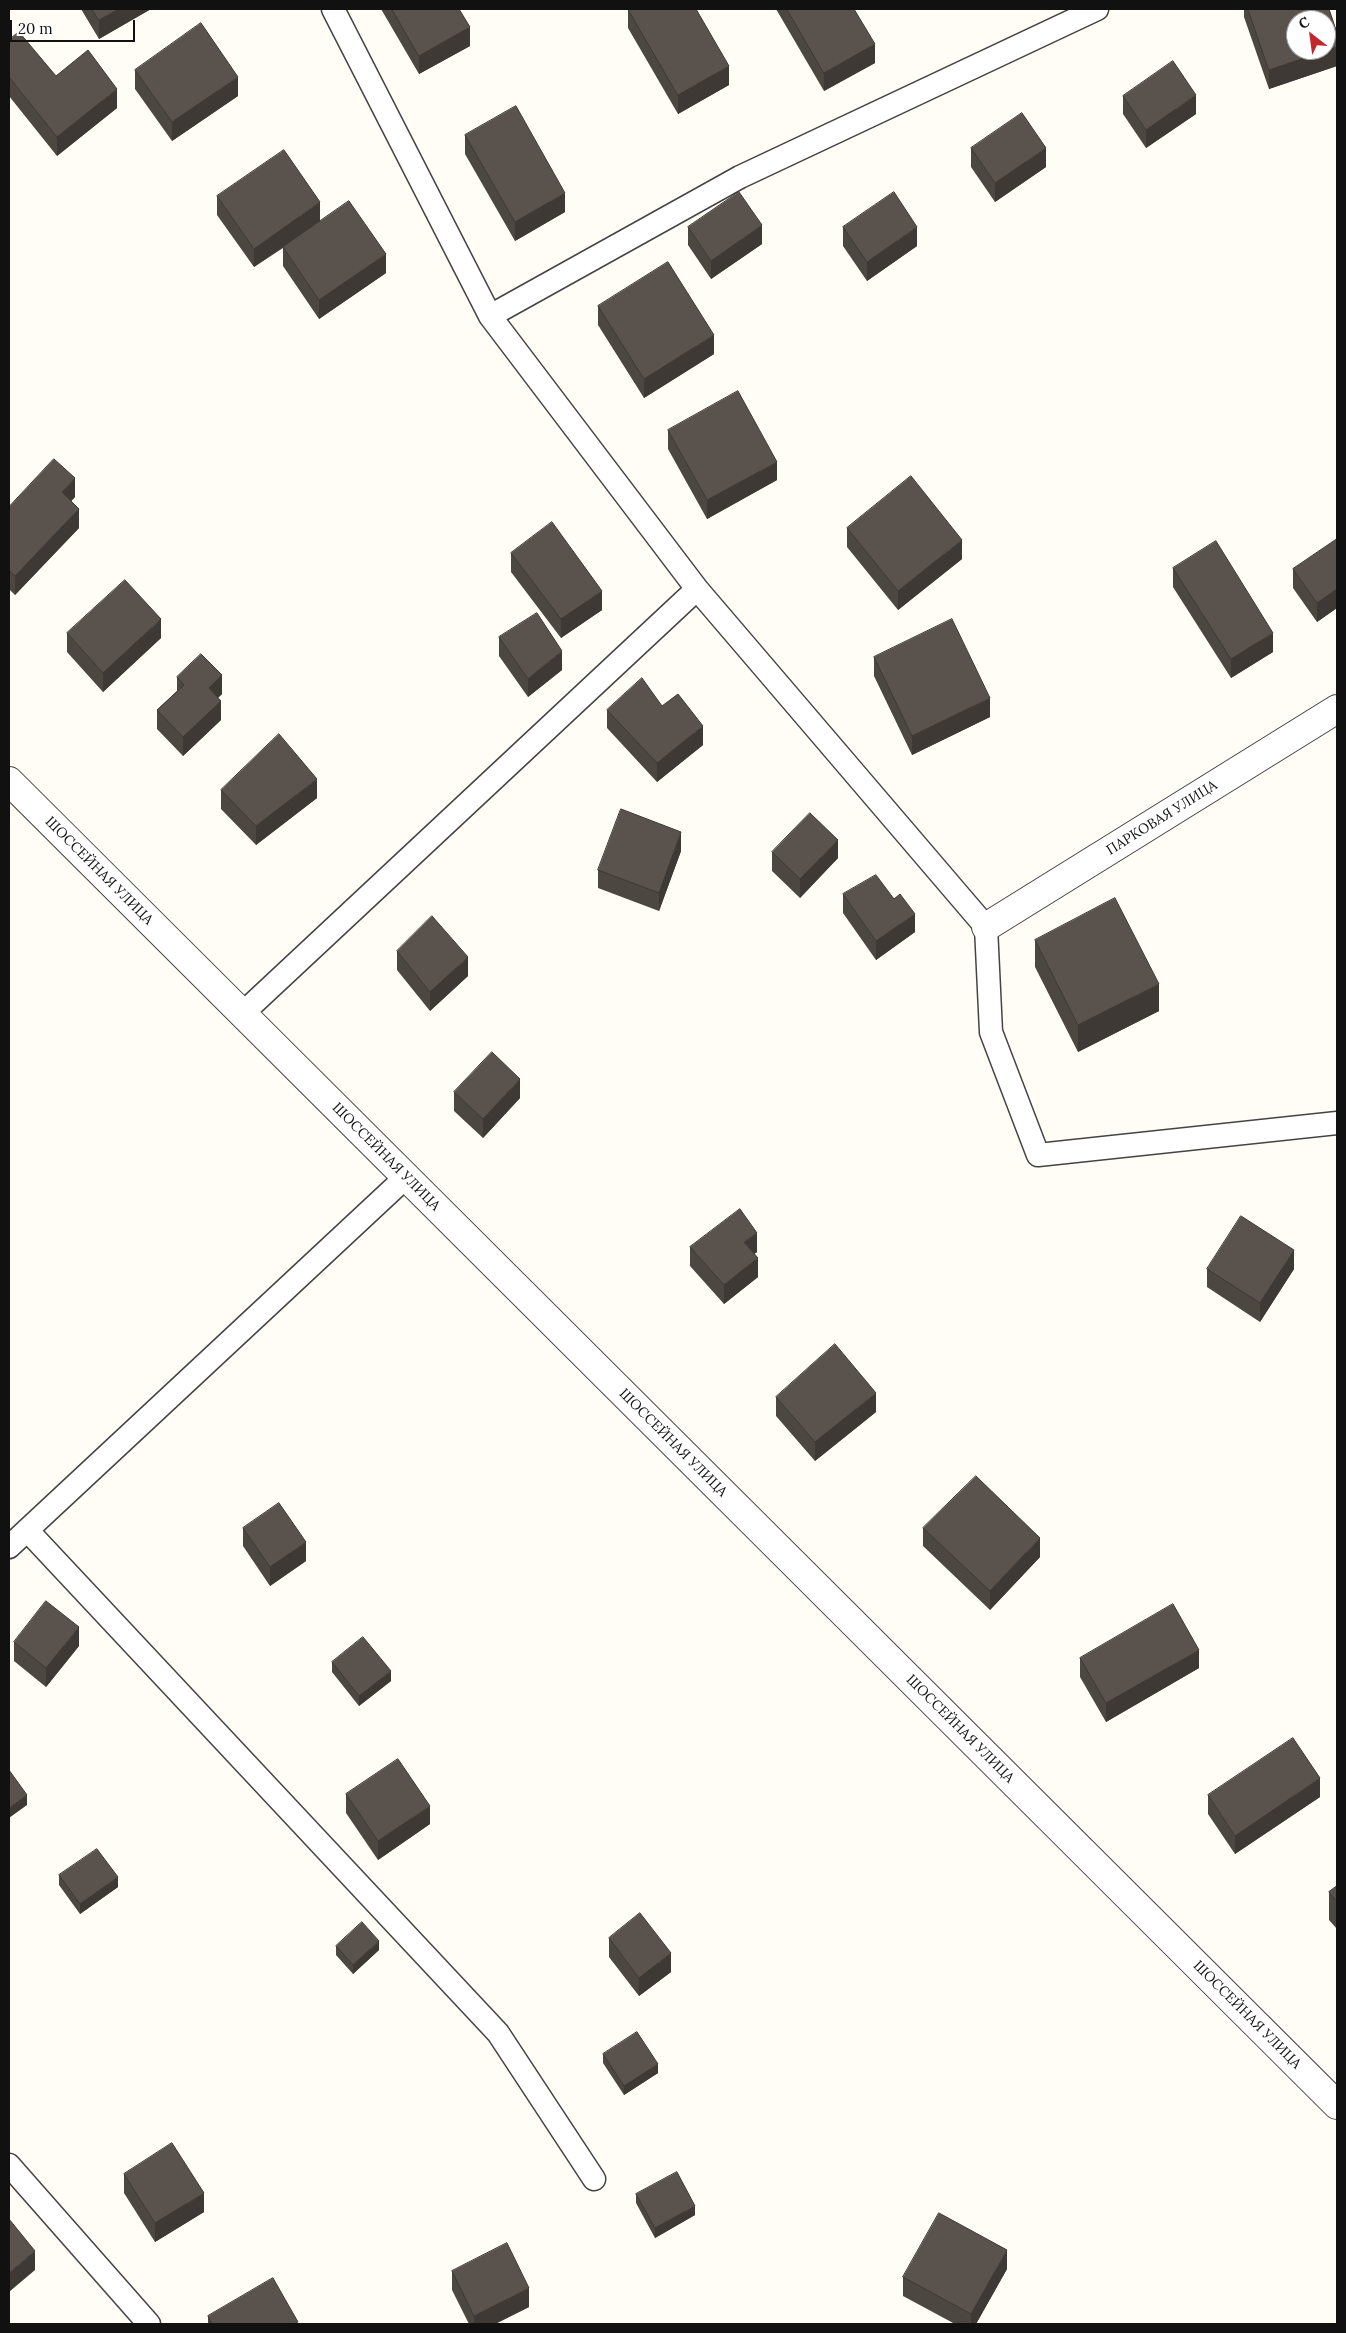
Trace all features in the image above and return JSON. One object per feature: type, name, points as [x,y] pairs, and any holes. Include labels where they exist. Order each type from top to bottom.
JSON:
[{"type":"street","name":"ПАРКОВАЯ УЛИЦА","points":[[986,927],[1337,709]]},
{"type":"street","name":"ШОССЕЙНАЯ УЛИЦА","points":[[9,781],[1337,2106]]},
{"type":"lane","points":[[334,9],[490,316],[697,589],[986,927],[991,1032],[1038,1155],[1337,1123]]},
{"type":"lane","points":[[490,316],[740,177],[1096,9]]},
{"type":"lane","points":[[242,1014],[697,589]]},
{"type":"lane","points":[[9,1547],[406,1177]]},
{"type":"lane","points":[[27,1530],[498,2033],[594,2179]]},
{"type":"lane","points":[[9,2165],[149,2324]]},
{"type":"building","points":[[92,9],[119,9],[99,20]]},
{"type":"building","points":[[392,9],[459,9],[470,27],[419,56]]},
{"type":"building","points":[[628,9],[696,9],[729,66],[678,95]]},
{"type":"building","points":[[787,9],[854,9],[875,44],[824,73]]},
{"type":"building","points":[[1248,9],[1329,9],[1286,10],[1286,60],[1299,60],[1269,70]]},
{"type":"building","points":[[201,23],[238,77],[172,122],[135,70]]},
{"type":"building","points":[[1336,30],[1337,33],[1336,47]]},
{"type":"building","points":[[19,32],[56,76],[88,50],[117,89],[57,137],[9,77],[9,40]]},
{"type":"building","points":[[1173,61],[1196,95],[1146,130],[1123,96]]},
{"type":"building","points":[[516,106],[565,193],[515,222],[465,135]]},
{"type":"building","points":[[1022,113],[1046,148],[995,183],[971,148]]},
{"type":"building","points":[[284,150],[320,202],[254,249],[217,196]]},
{"type":"building","points":[[739,192],[762,225],[711,261],[688,227]]},
{"type":"building","points":[[894,192],[917,227],[867,262],[843,227]]},
{"type":"building","points":[[349,201],[386,254],[319,300],[283,247]]},
{"type":"building","points":[[668,262],[714,335],[644,379],[598,306]]},
{"type":"building","points":[[738,391],[777,462],[707,500],[668,430]]},
{"type":"building","points":[[54,459],[75,478],[62,492],[79,509],[15,576],[9,570],[9,507]]},
{"type":"building","points":[[911,476],[962,540],[898,591],[847,528]]},
{"type":"building","points":[[552,522],[602,591],[561,619],[511,553]]},
{"type":"building","points":[[1337,539],[1337,589],[1317,603],[1293,569]]},
{"type":"building","points":[[1216,541],[1273,633],[1231,659],[1173,568]]},
{"type":"building","points":[[125,580],[161,619],[103,673],[67,633]]},
{"type":"building","points":[[537,613],[562,651],[528,679],[499,637]]},
{"type":"building","points":[[952,619],[990,698],[912,736],[874,657]]},
{"type":"building","points":[[201,654],[222,675],[209,688],[221,701],[183,737],[157,710],[184,685],[177,677]]},
{"type":"building","points":[[642,678],[662,706],[678,694],[703,726],[657,763],[607,710]]},
{"type":"building","points":[[279,734],[317,779],[256,826],[221,790]]},
{"type":"building","points":[[621,809],[681,832],[659,893],[598,870]]},
{"type":"building","points":[[810,813],[838,840],[800,879],[772,852]]},
{"type":"building","points":[[876,875],[894,899],[900,894],[915,914],[876,941],[843,894]]},
{"type":"building","points":[[1115,898],[1159,984],[1078,1025],[1035,940]]},
{"type":"building","points":[[432,916],[468,957],[430,992],[397,951]]},
{"type":"building","points":[[492,1052],[520,1079],[483,1119],[454,1092]]},
{"type":"building","points":[[740,1209],[757,1233],[744,1242],[758,1258],[724,1285],[690,1247]]},
{"type":"building","points":[[1241,1216],[1294,1250],[1260,1303],[1207,1269]]},
{"type":"building","points":[[835,1344],[876,1393],[815,1442],[776,1397]]},
{"type":"building","points":[[976,1476],[1040,1538],[990,1591],[923,1528]]},
{"type":"building","points":[[279,1503],[306,1542],[270,1567],[243,1528]]},
{"type":"building","points":[[46,1601],[79,1627],[46,1668],[14,1642]]},
{"type":"building","points":[[1173,1604],[1199,1650],[1106,1703],[1080,1658]]},
{"type":"building","points":[[363,1637],[391,1671],[359,1696],[332,1662]]},
{"type":"building","points":[[1293,1738],[1320,1778],[1235,1836],[1208,1795]]},
{"type":"building","points":[[398,1759],[430,1806],[378,1841],[346,1794]]},
{"type":"building","points":[[9,1770],[27,1795],[9,1808]]},
{"type":"building","points":[[97,1849],[118,1877],[80,1904],[59,1875]]},
{"type":"building","points":[[1337,1886],[1337,1902],[1329,1892]]},
{"type":"building","points":[[640,1913],[671,1953],[639,1978],[609,1938]]},
{"type":"building","points":[[362,1922],[379,1941],[353,1965],[336,1946]]},
{"type":"building","points":[[637,2032],[658,2064],[624,2086],[603,2054]]},
{"type":"building","points":[[172,2143],[204,2193],[155,2223],[124,2174]]},
{"type":"building","points":[[677,2172],[695,2206],[655,2228],[636,2194]]},
{"type":"building","points":[[939,2213],[1007,2250],[971,2314],[903,2277]]},
{"type":"building","points":[[9,2219],[35,2251],[9,2273]]},
{"type":"building","points":[[507,2243],[529,2288],[474,2316],[452,2271]]},
{"type":"building","points":[[273,2278],[298,2322],[294,2324],[212,2324],[208,2316]]}]
